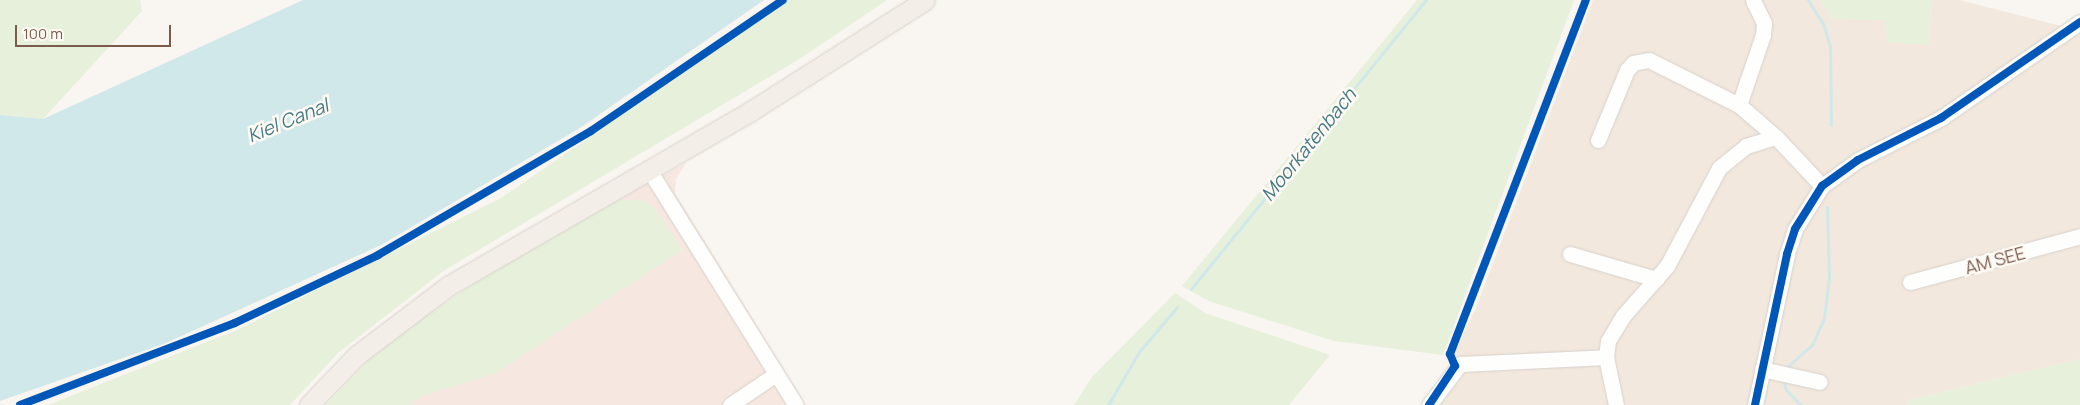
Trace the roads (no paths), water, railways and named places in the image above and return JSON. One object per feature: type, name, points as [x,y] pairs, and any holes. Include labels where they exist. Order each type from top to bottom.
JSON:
[{"type":"main road","points":[[310,405],[358,355],[448,286],[649,170],[925,0]]},
{"type":"street","points":[[1739,105],[1763,35],[1764,23],[1753,0]]},
{"type":"street","points":[[1755,405],[1776,373],[1787,254],[1795,229],[1822,186],[1858,160],[1941,118],[2080,22]]},
{"type":"street","points":[[1598,140],[1627,70],[1641,61],[1658,63],[1739,105],[1776,137],[1822,186]]},
{"type":"street","points":[[1616,405],[1606,356],[1614,328],[1656,279],[1718,168],[1746,146],[1776,137]]},
{"type":"street","points":[[649,170],[796,405]]},
{"type":"street","name":"AM SEE","points":[[1910,282],[2080,236]]},
{"type":"street","points":[[1570,254],[1656,279]]},
{"type":"street","points":[[1429,405],[1455,366],[1606,356]]},
{"type":"street","points":[[1776,373],[1820,382]]},
{"type":"street","points":[[730,405],[776,374]]},
{"type":"water","name":"Kiel Canal","points":[[303,0],[764,0],[580,128],[381,245],[166,343],[0,401],[0,115],[43,119]]},
{"type":"waterway","name":"Moorkatenbach","points":[[1191,289],[1426,0]]},
{"type":"waterway","points":[[1808,0],[1824,26],[1830,47],[1831,125]]},
{"type":"waterway","points":[[1785,369],[1812,345],[1824,318],[1829,278],[1827,207]]},
{"type":"waterway","name":"Moorkatenbach","points":[[1108,405],[1139,352],[1177,307]]},
{"type":"waterway","points":[[1783,378],[1786,390],[1801,405]]}]
